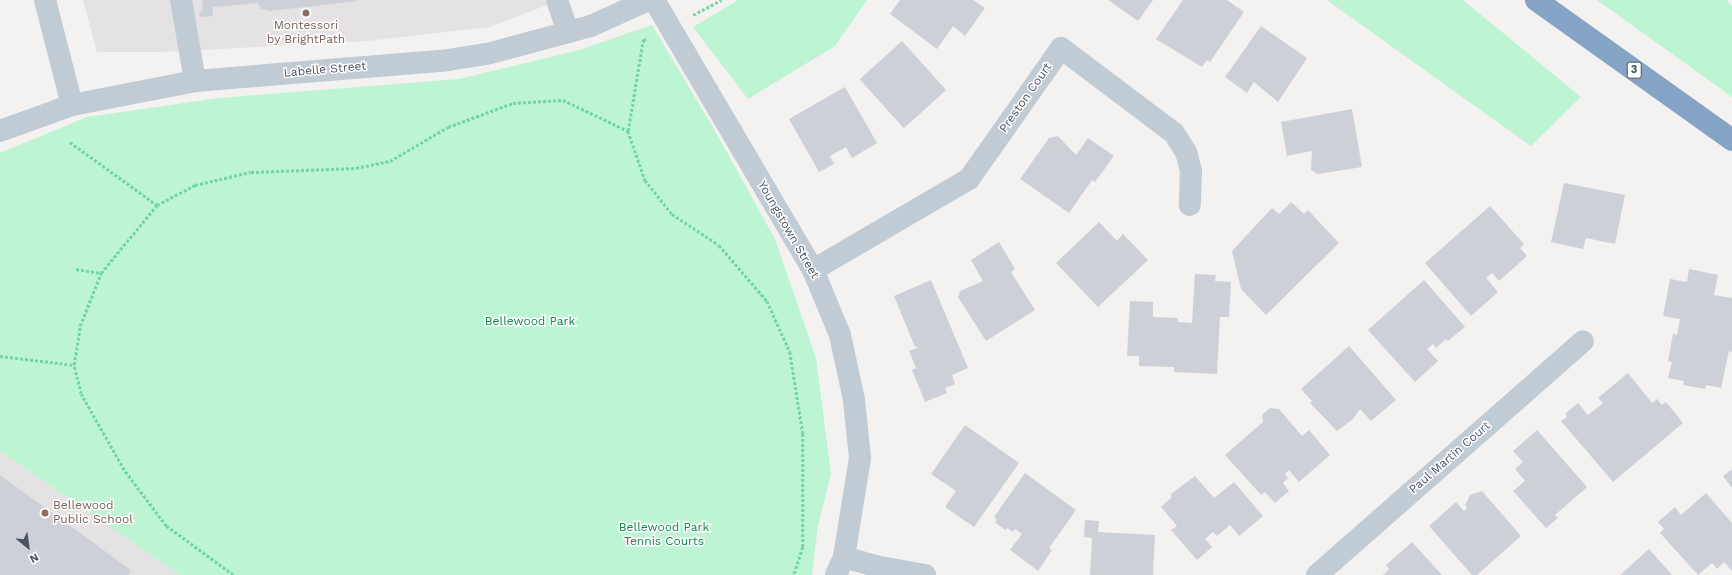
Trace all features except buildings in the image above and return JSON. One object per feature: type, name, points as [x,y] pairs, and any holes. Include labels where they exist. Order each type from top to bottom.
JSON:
[{"type":"highway","name":"3","points":[[1536,0],[1732,140]]},
{"type":"street","points":[[45,0],[72,105]]},
{"type":"street","points":[[181,0],[195,81]]},
{"type":"street","points":[[557,0],[568,32]]},
{"type":"street","name":"Labelle Street","points":[[0,131],[72,105],[195,81],[448,60],[487,54],[591,26],[648,0]]},
{"type":"street","name":"Youngstown Street","points":[[654,0],[813,270],[840,335],[855,408],[860,458],[840,566]]},
{"type":"street","name":"Preston Court","points":[[813,270],[969,178],[1061,48],[1174,133],[1186,152],[1190,170],[1190,206]]},
{"type":"street","name":"Paul Martin Court","points":[[1317,575],[1583,341]]},
{"type":"street","points":[[840,566],[875,566],[925,575]]},
{"type":"path","points":[[697,13],[721,0]]},
{"type":"path","points":[[643,40],[628,131],[645,180],[672,214],[719,245],[767,301],[790,352],[803,434],[803,547],[794,575]]},
{"type":"path","points":[[233,575],[166,526],[161,520],[124,470],[81,394],[74,365],[80,326],[101,273],[157,205],[195,185],[251,172],[356,168],[390,160],[448,127],[513,103],[563,100],[628,131]]},
{"type":"path","points":[[70,142],[157,205]]},
{"type":"path","points":[[76,269],[101,273]]},
{"type":"path","points":[[0,356],[74,365]]},
{"type":"shaded area","name":"Montessori by BrightPath","points":[[83,0],[560,0],[490,27],[367,41],[164,52],[97,52]]},
{"type":"shaded area","name":"Bellewood Public School","points":[[0,451],[180,575],[0,575]]},
{"type":"green space","points":[[738,0],[867,0],[835,46],[748,99],[693,27]]},
{"type":"green space","points":[[1327,0],[1463,0],[1581,97],[1531,146]]},
{"type":"green space","points":[[1597,0],[1727,0],[1732,6],[1732,97]]},
{"type":"green space","name":"Bellewood Park","points":[[652,25],[714,129],[775,239],[816,358],[831,474],[818,525],[812,575],[180,575],[0,451],[0,153],[87,117],[219,98],[459,79],[579,50]]},
{"type":"place","name":"Montessori by BrightPath","points":[[306,13]]},
{"type":"place","name":"Bellewood Public School","points":[[45,513]]},
{"type":"park label","name":"Bellewood Park Tennis Courts","points":[[664,535]]}]
